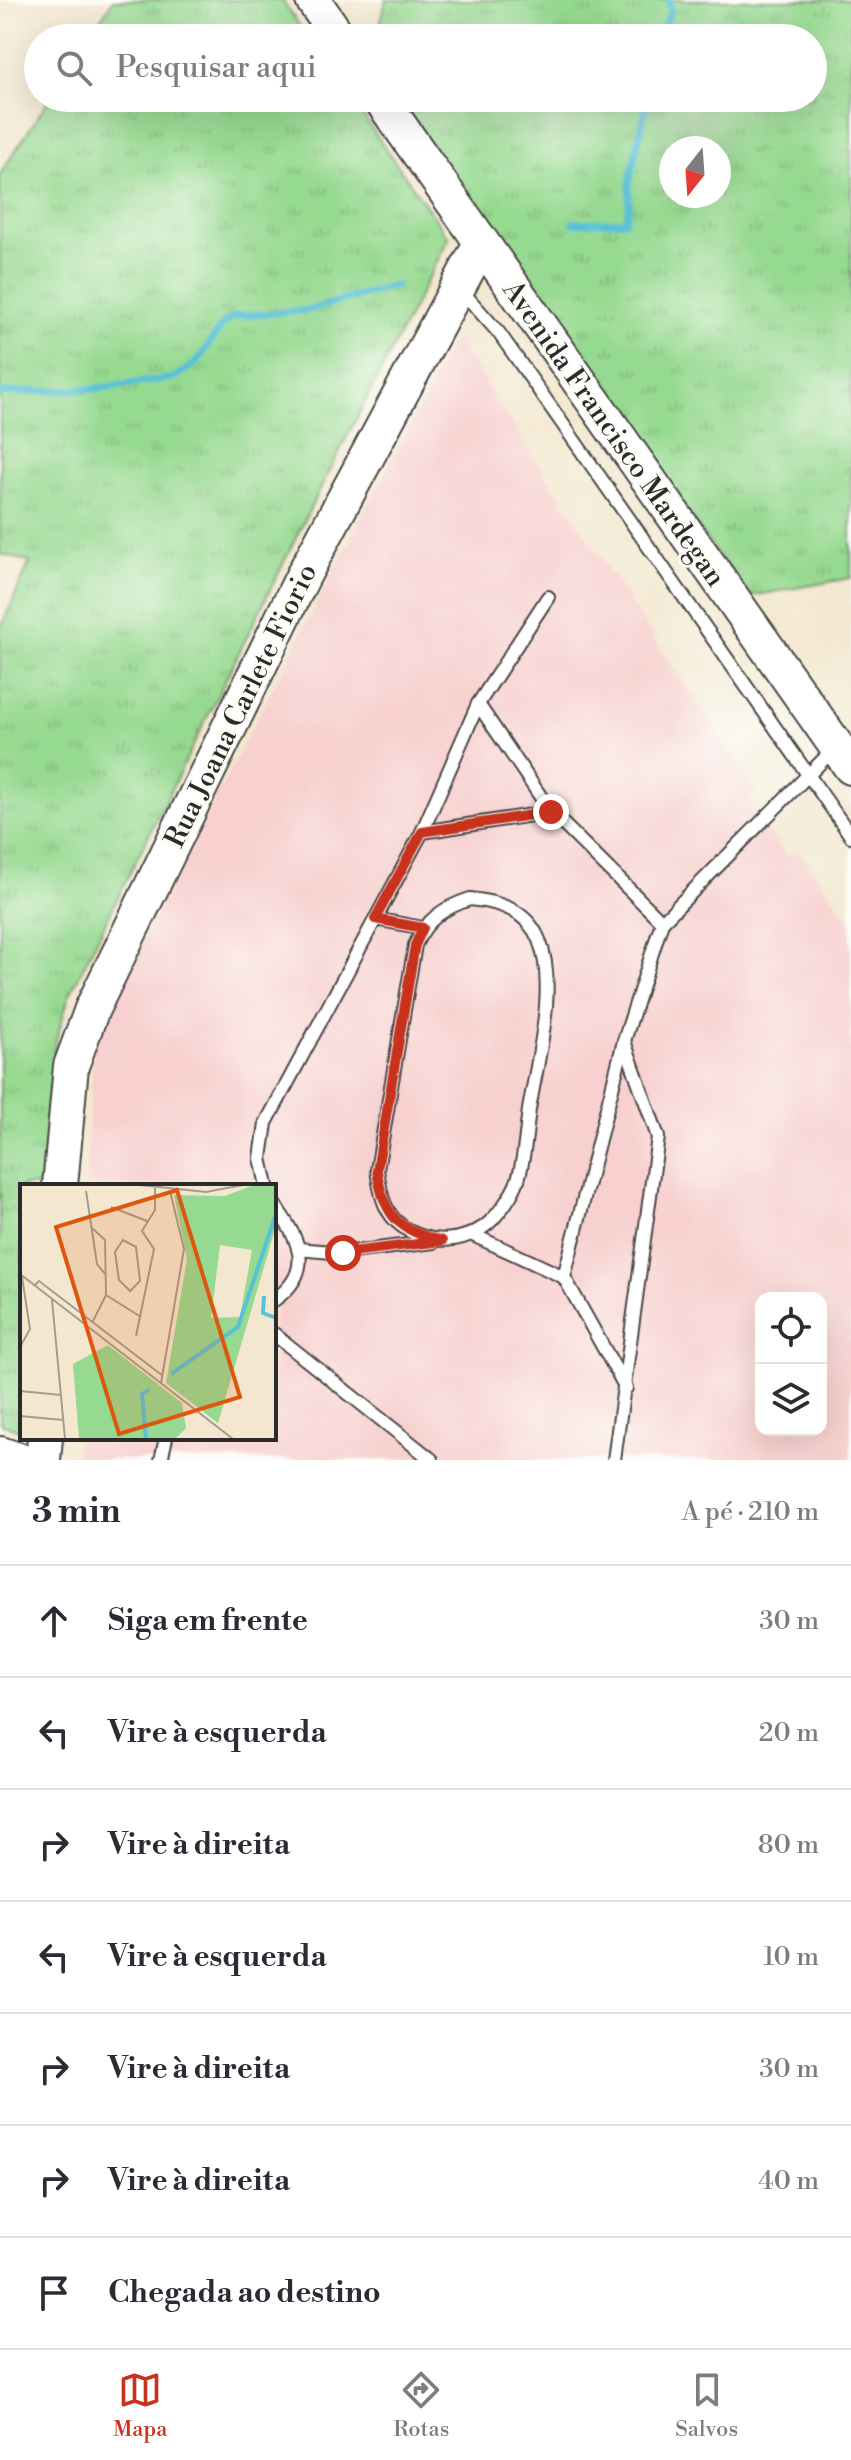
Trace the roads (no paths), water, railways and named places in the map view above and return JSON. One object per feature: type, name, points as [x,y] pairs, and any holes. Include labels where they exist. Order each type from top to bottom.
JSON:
[{"type":"street","points":[[313,0],[329,24]]},
{"type":"street","name":"Avenida Francisco Mardegan","points":[[390,112],[844,757]]},
{"type":"street","name":"Rua Joana Carlete Fiorio","points":[[60,1184],[71,1066],[92,1009],[303,576],[481,244]]},
{"type":"street","points":[[43,1460],[45,1440]]},
{"type":"street","points":[[0,1454],[18,1460]]},
{"type":"lane","points":[[458,287],[499,333],[805,775],[851,836]]},
{"type":"lane","points":[[267,1184],[261,1158],[266,1123],[422,832],[478,704],[548,597]]},
{"type":"lane","points":[[478,704],[551,812],[662,922]]},
{"type":"lane","points":[[564,1277],[624,1041],[662,922],[805,775],[844,757]]},
{"type":"lane","points":[[422,832],[551,812]]},
{"type":"lane","points":[[298,1249],[343,1253],[442,1241],[473,1235],[498,1215],[519,1179],[547,992],[539,940],[523,917],[499,902],[470,899],[443,908],[423,928],[415,945],[377,1170],[381,1197],[395,1220],[416,1235],[442,1241]]},
{"type":"lane","points":[[375,919],[423,928]]},
{"type":"lane","points":[[614,1460],[658,1137],[624,1041]]},
{"type":"lane","points":[[276,1207],[296,1235],[301,1264],[287,1291],[276,1299]]},
{"type":"lane","points":[[473,1235],[564,1277],[626,1388]]},
{"type":"lane","points":[[276,1336],[432,1460]]},
{"type":"lane","points":[[161,1460],[166,1440]]},
{"type":"waterway","points":[[665,24],[671,11],[668,0]]},
{"type":"waterway","points":[[573,223],[625,221],[629,207],[629,183],[645,112]]},
{"type":"waterway","points":[[0,393],[93,389],[174,378],[196,363],[223,324],[235,316],[308,310],[396,285]]}]
